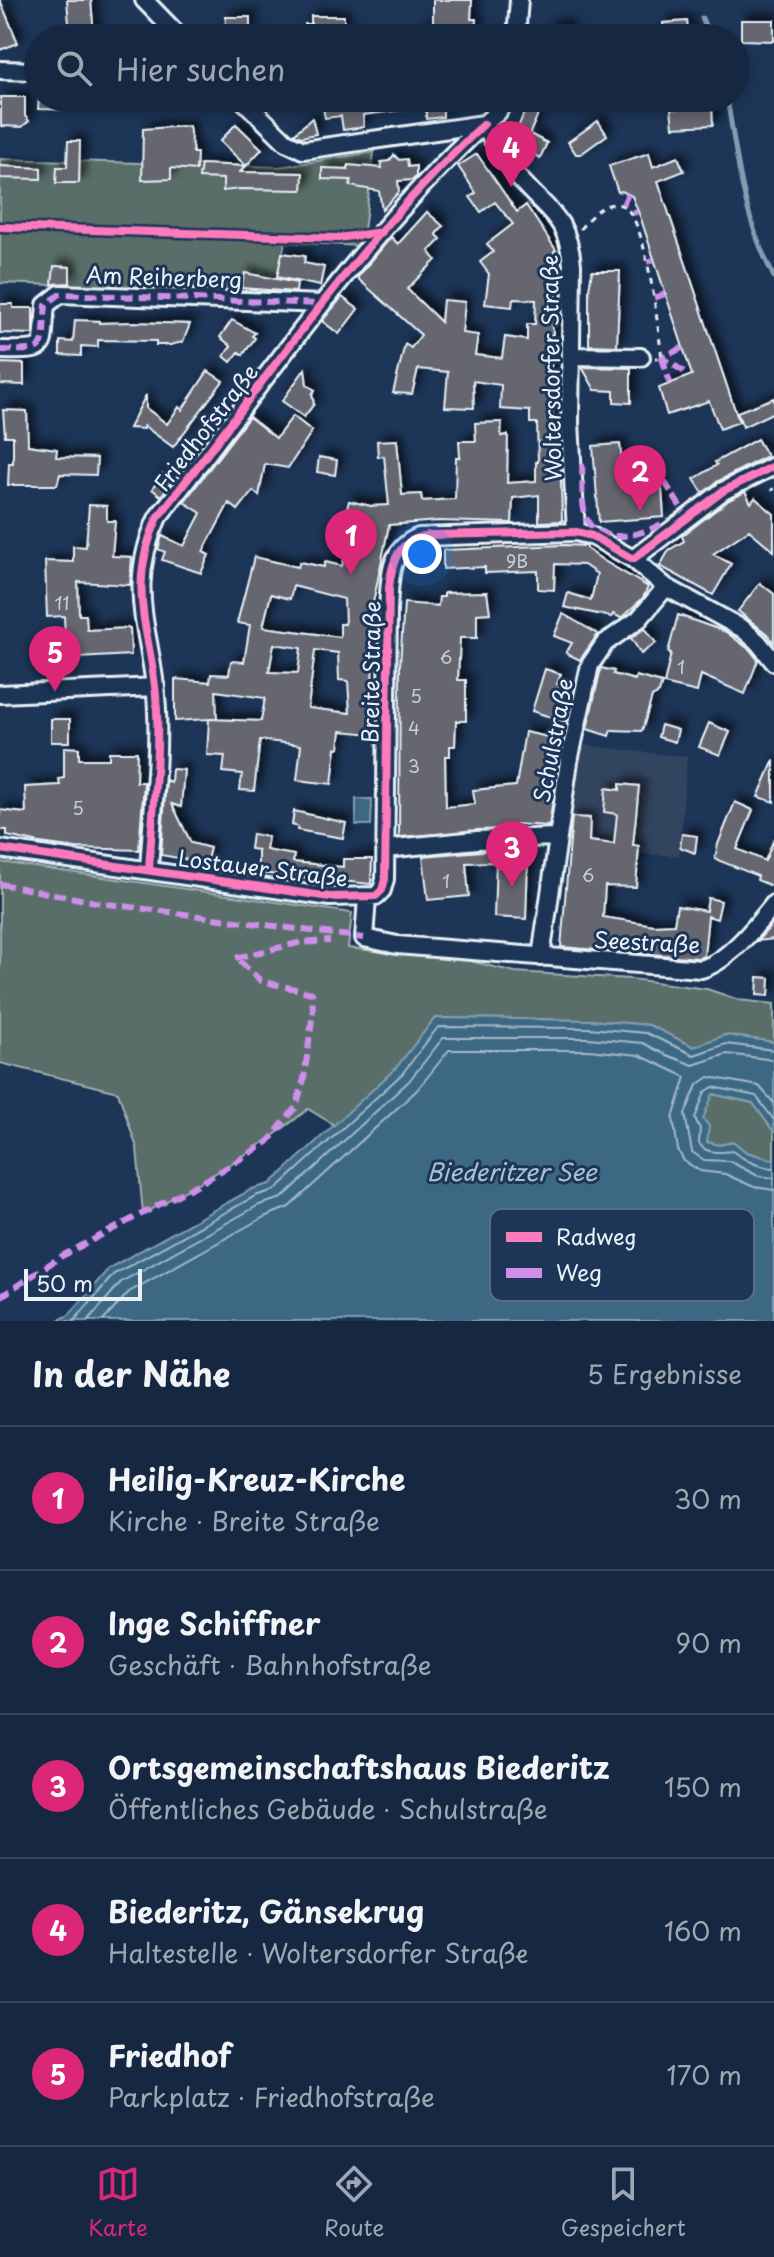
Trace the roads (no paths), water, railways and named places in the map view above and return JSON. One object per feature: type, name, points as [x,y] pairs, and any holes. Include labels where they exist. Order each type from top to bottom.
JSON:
[{"type":"street","points":[[144,0],[167,24]]},
{"type":"street","points":[[517,24],[519,0]]},
{"type":"street","points":[[0,70],[24,71]]},
{"type":"street","points":[[255,112],[286,142],[303,150],[484,124],[498,112]]},
{"type":"street","name":"Woltersdorfer Straße","points":[[484,124],[520,179],[560,221],[570,241],[570,422],[576,532]]},
{"type":"street","name":"Friedhofstraße","points":[[149,870],[158,746],[156,687],[141,614],[140,592],[143,555],[158,517],[322,304],[449,157],[484,124]]},
{"type":"street","name":"Am Reiherberg","points":[[0,350],[32,351],[42,346],[45,340],[46,305],[60,294],[322,304]]},
{"type":"street","points":[[571,356],[641,357]]},
{"type":"street","points":[[633,559],[712,498],[774,466]]},
{"type":"street","name":"Breite Straße","points":[[373,896],[384,884],[391,571],[396,554],[408,542],[429,535],[576,532],[592,536],[633,559],[666,587],[743,629],[774,662]]},
{"type":"street","name":"Schulstraße","points":[[541,957],[556,837],[590,665],[605,643],[639,619],[666,587]]},
{"type":"street","points":[[0,694],[156,687]]},
{"type":"street","points":[[385,849],[477,840],[556,837]]},
{"type":"street","name":"Lostauer Straße","points":[[0,849],[330,897],[373,896]]},
{"type":"street","name":"Seestraße","points":[[373,896],[364,938],[397,945],[701,969],[709,967],[742,940],[774,904]]},
{"type":"water","points":[[356,799],[372,799],[371,825],[356,825]]},
{"type":"water","name":"Biederitzer See","points":[[435,1018],[589,1020],[649,1025],[694,1047],[725,1035],[774,1042],[774,1132],[753,1103],[713,1094],[703,1119],[709,1126],[707,1142],[719,1145],[734,1142],[746,1152],[774,1160],[774,1321],[57,1321],[69,1315],[109,1268],[252,1189],[270,1184],[396,1068]]},
{"type":"waterway","points":[[702,18],[704,24]]},
{"type":"waterway","points":[[729,112],[748,211],[774,277]]},
{"type":"place","name":"Biederitz, Gänsekrug","points":[[511,187]]},
{"type":"place","name":"Inge Schiffner","points":[[640,511]]},
{"type":"place","name":"Heilig-Kreuz-Kirche","points":[[351,575]]},
{"type":"place","name":"Friedhof","points":[[55,692]]},
{"type":"place","name":"Ortsgemeinschaftshaus Biederitz","points":[[512,887]]}]
